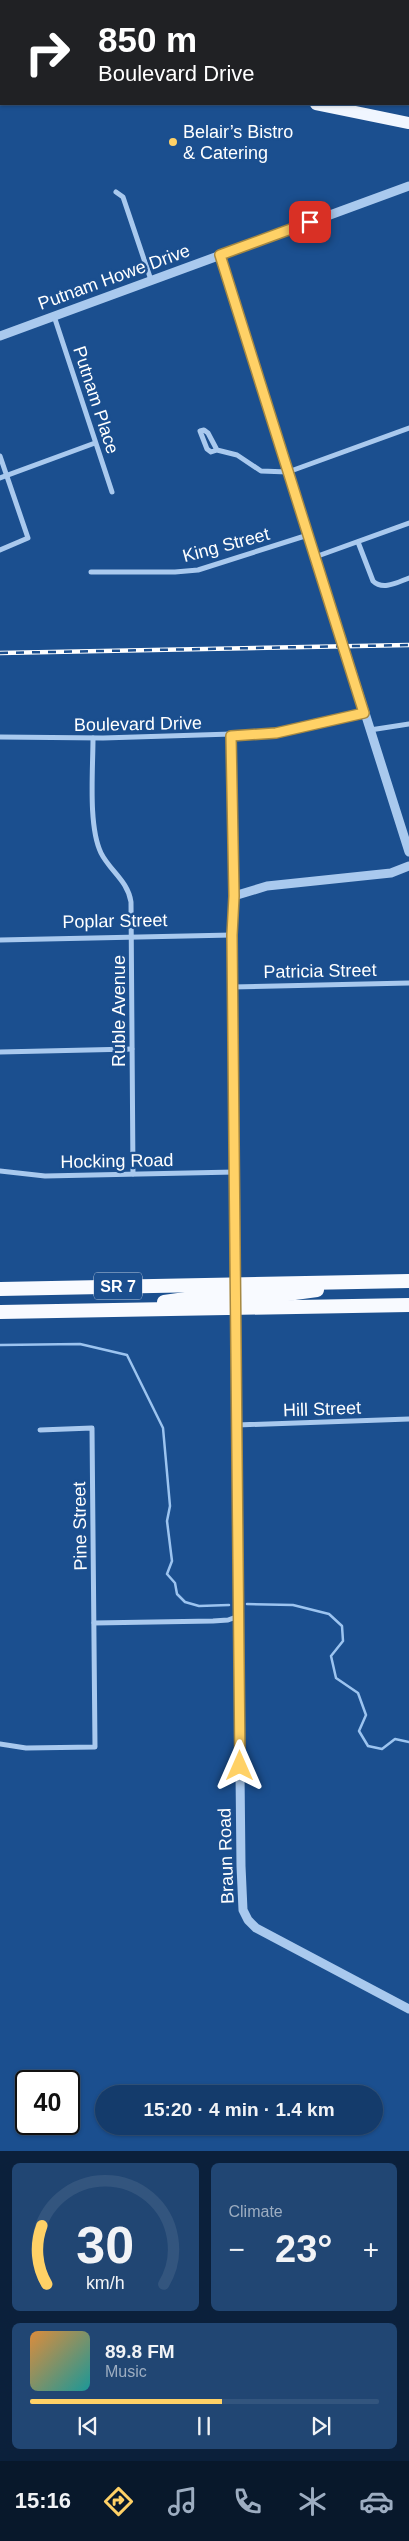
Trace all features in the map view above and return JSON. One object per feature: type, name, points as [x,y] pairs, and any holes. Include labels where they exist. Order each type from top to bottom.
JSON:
[{"type":"highway","name":"SR 7","points":[[0,1312],[92,1311],[379,1282],[409,1281]]},
{"type":"highway","name":"SR 7","points":[[0,1289],[235,1296],[409,1305]]},
{"type":"main road","points":[[321,105],[409,123]]},
{"type":"street","name":"Putnam Howe Drive","points":[[0,336],[409,186]]},
{"type":"street","points":[[116,192],[123,197],[151,280]]},
{"type":"street","points":[[220,255],[364,713],[406,828],[409,852]]},
{"type":"street","name":"Putnam Place","points":[[54,316],[112,492]]},
{"type":"street","points":[[217,450],[237,455],[261,471],[288,472],[409,428]]},
{"type":"street","points":[[0,478],[96,443]]},
{"type":"street","points":[[0,456],[28,536],[26,540],[0,550]]},
{"type":"street","points":[[315,557],[409,523]]},
{"type":"street","name":"King Street","points":[[91,572],[175,572],[198,570],[308,535]]},
{"type":"street","points":[[358,542],[373,581],[377,585],[386,586],[409,578]]},
{"type":"street","name":"Boulevard Drive","points":[[0,738],[231,736],[276,733],[364,713]]},
{"type":"street","points":[[370,730],[409,724]]},
{"type":"street","name":"Braun Road","points":[[231,736],[234,896],[232,987],[241,1866],[244,1910],[248,1920],[265,1934],[340,1971],[409,2009]]},
{"type":"street","name":"Ruble Avenue","points":[[93,738],[96,842],[107,864],[127,888],[131,902],[134,1174]]},
{"type":"street","points":[[234,896],[267,886],[391,874],[409,866]]},
{"type":"street","name":"Poplar Street","points":[[0,940],[232,935]]},
{"type":"street","name":"Patricia Street","points":[[232,987],[409,983]]},
{"type":"street","points":[[0,1052],[132,1049]]},
{"type":"street","name":"Hocking Road","points":[[0,1171],[34,1176],[235,1172]]},
{"type":"street","name":"Hill Street","points":[[237,1425],[409,1419]]},
{"type":"street","name":"Pine Street","points":[[0,1744],[26,1748],[95,1747],[92,1428],[40,1430]]},
{"type":"street","points":[[94,1623],[213,1621],[228,1620],[239,1616]]},
{"type":"waterway","points":[[0,1345],[80,1344],[127,1355],[163,1428],[170,1506],[167,1521],[172,1561],[167,1574],[175,1583],[177,1594],[185,1602],[199,1606],[229,1605]]},
{"type":"waterway","points":[[247,1604],[293,1605],[329,1614],[342,1626],[343,1641],[331,1656],[336,1678],[358,1693],[366,1715],[359,1731],[368,1746],[382,1749],[395,1739],[409,1742]]},
{"type":"railway","points":[[0,653],[409,645]]},
{"type":"place","name":"Belair’s Bistro & Catering","points":[[173,142]]},
{"type":"route","points":[[240,1766],[232,935],[234,896],[231,844],[231,736],[276,733],[364,713],[220,255],[310,222]]}]
